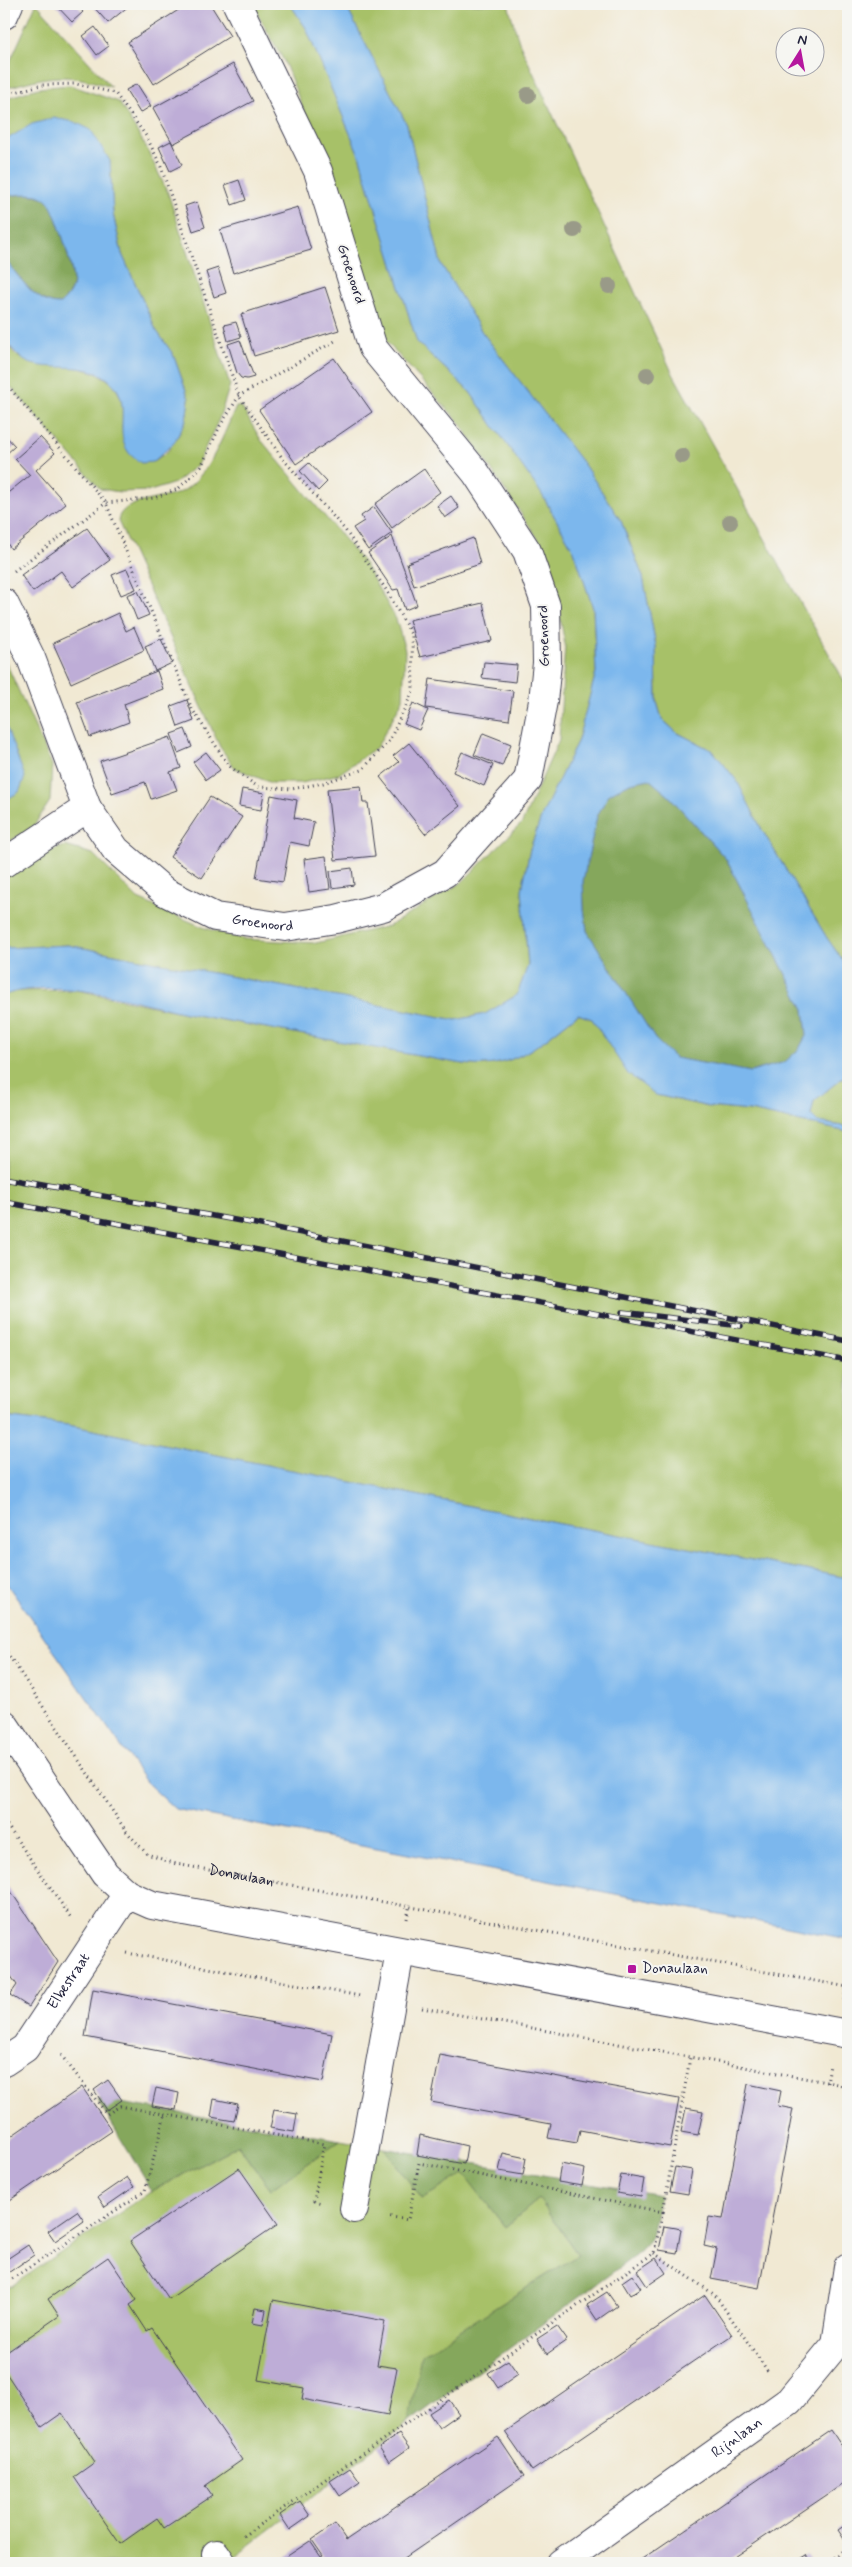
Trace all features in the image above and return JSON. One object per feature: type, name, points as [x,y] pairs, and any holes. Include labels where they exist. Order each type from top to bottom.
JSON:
[{"type":"street","points":[[4,15],[9,4]]},
{"type":"street","name":"Groenoord","points":[[4,603],[30,658],[87,808],[116,850],[165,892],[215,917],[285,927],[336,919],[383,907],[445,873],[528,780],[543,701],[547,663],[546,606],[528,551],[476,473],[373,348],[318,171],[237,4]]},
{"type":"street","points":[[4,863],[87,808]]},
{"type":"street","points":[[4,1724],[105,1874],[127,1894],[152,1905],[848,2034]]},
{"type":"street","name":"Elbestraat","points":[[4,2062],[25,2048],[127,1894]]},
{"type":"street","points":[[354,2209],[400,1952]]},
{"type":"street","name":"Rijnlaan","points":[[561,2563],[789,2401],[842,2353],[848,2267]]},
{"type":"path","points":[[4,95],[41,85],[76,84],[115,93],[146,136],[160,164],[239,396],[283,459],[345,530],[388,590],[412,636],[413,691],[389,741],[362,770],[323,783],[292,789],[258,787],[229,766],[192,709],[106,503],[4,381]]},
{"type":"path","points":[[12,573],[106,503],[154,498],[178,489],[201,467],[220,426],[239,396],[366,323]]},
{"type":"path","name":"Donaulaan","points":[[4,1648],[126,1831],[147,1854],[176,1864],[848,1986]]},
{"type":"path","points":[[39,2027],[106,2114],[120,2106],[324,2144],[314,2201],[408,2220],[419,2164],[663,2212]]},
{"type":"path","points":[[219,2559],[654,2253],[690,2057]]},
{"type":"path","points":[[4,2284],[145,2191],[165,2114]]},
{"type":"path","points":[[654,2253],[715,2295],[789,2401]]},
{"type":"path","points":[[826,2563],[848,2549]]},
{"type":"green space","points":[[36,4],[111,87],[81,79],[57,77],[4,89],[4,75]]},
{"type":"green space","points":[[252,4],[290,4],[306,28],[359,155],[417,342],[470,392],[541,493],[574,551],[593,608],[596,672],[578,740],[542,815],[530,849],[522,890],[528,965],[517,995],[485,1014],[456,1020],[68,945],[4,948],[4,878],[35,856],[65,846],[93,854],[138,899],[205,928],[243,939],[316,943],[389,926],[461,883],[522,823],[559,740],[565,645],[549,555],[459,422],[383,338],[329,174],[284,61]]},
{"type":"green space","points":[[345,4],[508,4],[519,42],[672,372],[848,688],[848,968],[827,938],[762,830],[737,781],[713,751],[676,732],[662,719],[657,702],[656,646],[643,577],[621,521],[585,466],[482,332],[441,264],[407,125]]},
{"type":"green space","points":[[70,85],[119,102],[145,145],[168,193],[230,385],[219,419],[197,465],[175,483],[150,491],[120,492],[100,489],[4,379],[4,339],[15,354],[21,358],[73,367],[101,376],[111,383],[119,394],[123,409],[122,428],[153,462],[168,451],[186,420],[189,399],[173,354],[156,330],[122,254],[113,214],[110,161],[7,140],[4,141],[4,99],[38,88]]},
{"type":"green space","points":[[28,194],[47,200],[63,238],[73,281],[69,294],[60,304],[43,300],[29,288],[4,258],[4,196]]},
{"type":"green space","points":[[241,406],[261,440],[364,563],[396,619],[405,650],[403,699],[377,747],[339,774],[302,783],[271,783],[235,768],[220,747],[118,521],[121,514],[127,508],[135,504],[183,491],[193,483],[209,464],[236,407]]},
{"type":"green space","points":[[4,658],[52,765],[50,801],[33,827],[4,845]]},
{"type":"green space","points":[[649,779],[669,796],[726,859],[804,1009],[807,1034],[799,1049],[785,1062],[751,1072],[674,1058],[655,1039],[587,931],[583,881],[597,816],[609,794],[630,783]]},
{"type":"green space","points":[[77,990],[190,1014],[475,1065],[498,1063],[523,1054],[578,1014],[592,1019],[610,1043],[656,1095],[709,1107],[750,1111],[848,1132],[848,1578],[545,1521],[68,1425],[4,1417],[4,995],[17,991]]},
{"type":"green space","points":[[848,1073],[848,1127],[817,1122],[811,1115],[814,1101]]},
{"type":"green space","points":[[97,2099],[340,2140],[271,2189],[238,2145],[152,2191]]},
{"type":"green space","points":[[340,2140],[384,2148],[422,2199],[464,2173],[505,2227],[539,2199],[578,2255],[422,2355],[408,2423],[227,2563],[4,2563],[4,2291],[152,2191],[238,2145],[271,2189]]},
{"type":"green space","points":[[384,2148],[660,2195],[652,2237],[632,2258],[408,2423],[421,2355],[578,2255],[539,2199],[505,2227],[464,2174],[422,2199]]},
{"type":"water","points":[[290,4],[345,4],[407,125],[441,264],[482,332],[585,466],[621,521],[643,577],[656,646],[657,702],[662,719],[676,732],[713,751],[737,781],[762,830],[827,938],[848,968],[848,1073],[814,1101],[811,1115],[818,1122],[848,1127],[848,1132],[750,1111],[709,1107],[656,1095],[628,1074],[592,1019],[578,1014],[523,1054],[498,1063],[475,1065],[191,1014],[73,989],[49,988],[26,990],[4,995],[4,948],[68,945],[456,1020],[485,1014],[517,995],[528,965],[522,890],[530,849],[542,815],[578,740],[596,672],[593,608],[574,551],[541,493],[470,392],[417,342],[359,155],[306,28]],"holes":[[[649,779],[669,796],[726,859],[804,1009],[807,1034],[799,1049],[785,1062],[751,1072],[675,1058],[655,1039],[587,931],[583,881],[597,816],[609,794],[630,783]]]},
{"type":"water","points":[[54,118],[75,122],[91,130],[110,161],[113,214],[122,254],[156,330],[173,354],[189,399],[186,420],[174,443],[153,462],[141,463],[131,456],[127,450],[123,442],[121,397],[110,381],[93,371],[32,364],[16,354],[4,339],[4,258],[28,288],[43,300],[60,304],[72,287],[73,280],[67,251],[50,204],[46,199],[37,195],[4,196],[4,141],[32,124]]},
{"type":"water","points":[[4,721],[25,777],[19,792],[4,801]]},
{"type":"water","points":[[4,1417],[68,1425],[545,1521],[848,1578],[848,1939],[175,1809],[146,1782],[4,1580]]},
{"type":"building","points":[[55,4],[76,4],[83,12],[72,22]]},
{"type":"building","points":[[91,4],[131,4],[108,23]]},
{"type":"building","points":[[188,4],[210,4],[230,36],[154,84],[128,42]]},
{"type":"building","points":[[95,27],[109,46],[97,55],[83,36]]},
{"type":"building","points":[[233,64],[253,101],[173,144],[153,108]]},
{"type":"building","points":[[137,84],[151,106],[140,113],[126,90]]},
{"type":"building","points":[[171,141],[182,165],[170,171],[159,147]]},
{"type":"building","points":[[239,180],[246,200],[232,205],[225,185]]},
{"type":"building","points":[[197,202],[205,227],[193,231],[185,206]]},
{"type":"building","points":[[298,207],[311,250],[233,273],[220,230]]},
{"type":"building","points":[[218,268],[226,293],[214,297],[206,272]]},
{"type":"building","points":[[325,287],[339,330],[254,356],[241,314]]},
{"type":"building","points":[[236,322],[241,337],[228,341],[224,325]]},
{"type":"building","points":[[240,340],[254,377],[247,379],[241,378],[237,373],[228,344]]},
{"type":"building","points":[[334,358],[372,412],[296,464],[259,410]]},
{"type":"building","points":[[4,434],[15,446],[4,456]]},
{"type":"building","points":[[40,437],[55,453],[36,470],[66,504],[11,549],[4,539],[4,496],[30,475],[15,459]]},
{"type":"building","points":[[309,463],[327,482],[318,491],[300,471]]},
{"type":"building","points":[[424,469],[440,492],[392,528],[375,504]]},
{"type":"building","points":[[451,496],[459,508],[445,518],[437,506]]},
{"type":"building","points":[[374,507],[392,533],[368,550],[353,528],[364,521],[361,516]]},
{"type":"building","points":[[87,528],[110,560],[73,587],[61,571],[33,592],[21,575]]},
{"type":"building","points":[[392,536],[417,605],[405,610],[398,589],[393,590],[368,553]]},
{"type":"building","points":[[473,538],[480,564],[414,586],[407,563]]},
{"type":"building","points":[[127,569],[136,589],[121,595],[112,575]]},
{"type":"building","points":[[138,591],[149,615],[137,620],[127,595]]},
{"type":"building","points":[[483,603],[492,641],[420,657],[409,620]]},
{"type":"building","points":[[118,613],[126,631],[134,627],[144,650],[71,683],[53,643]]},
{"type":"building","points":[[161,639],[172,663],[155,671],[145,646]]},
{"type":"building","points":[[484,662],[517,665],[515,682],[482,678]]},
{"type":"building","points":[[157,671],[163,689],[124,704],[129,722],[90,737],[77,702]]},
{"type":"building","points":[[430,679],[513,691],[509,720],[426,708]]},
{"type":"building","points":[[187,700],[194,721],[178,727],[171,706]]},
{"type":"building","points":[[413,703],[428,710],[419,730],[404,724]]},
{"type":"building","points":[[185,729],[192,747],[178,753],[171,734]]},
{"type":"building","points":[[483,733],[511,744],[502,766],[474,755]]},
{"type":"building","points":[[170,737],[181,768],[170,772],[177,790],[151,799],[145,782],[112,793],[100,761]]},
{"type":"building","points":[[409,743],[460,806],[425,834],[380,777],[399,762],[393,756]]},
{"type":"building","points":[[206,752],[220,770],[206,780],[193,762]]},
{"type":"building","points":[[462,752],[493,765],[484,786],[453,772]]},
{"type":"building","points":[[361,786],[363,803],[368,803],[375,856],[335,860],[327,789]]},
{"type":"building","points":[[242,789],[264,793],[261,810],[239,806]]},
{"type":"building","points":[[271,795],[297,800],[294,818],[314,822],[309,846],[290,842],[283,882],[256,878]]},
{"type":"building","points":[[210,797],[242,817],[202,878],[170,857]]},
{"type":"building","points":[[326,856],[330,889],[309,892],[304,859]]},
{"type":"building","points":[[352,868],[354,885],[332,888],[330,871]]},
{"type":"building","points":[[4,1881],[58,1962],[29,2007],[10,1995],[17,1985],[4,1966]]},
{"type":"building","points":[[93,1989],[332,2034],[323,2082],[85,2037]]},
{"type":"building","points":[[440,2055],[679,2099],[670,2147],[580,2130],[577,2143],[548,2138],[551,2124],[431,2102]]},
{"type":"building","points":[[108,2080],[122,2100],[107,2110],[94,2090]]},
{"type":"building","points":[[748,2084],[781,2091],[778,2106],[793,2109],[759,2288],[711,2279],[717,2249],[704,2246],[709,2217],[723,2219]]},
{"type":"building","points":[[82,2087],[112,2131],[4,2204],[4,2141]]},
{"type":"building","points":[[156,2088],[179,2093],[176,2110],[152,2106]]},
{"type":"building","points":[[214,2099],[238,2104],[234,2121],[211,2117]]},
{"type":"building","points":[[686,2108],[703,2111],[698,2135],[681,2132]]},
{"type":"building","points":[[274,2110],[297,2114],[294,2132],[270,2128]]},
{"type":"building","points":[[420,2135],[467,2146],[464,2164],[417,2155]]},
{"type":"building","points":[[503,2153],[526,2158],[523,2175],[499,2171]]},
{"type":"building","points":[[561,2164],[585,2169],[582,2186],[558,2182]]},
{"type":"building","points":[[675,2167],[692,2170],[688,2194],[670,2191]]},
{"type":"building","points":[[239,2168],[278,2224],[169,2299],[130,2241]]},
{"type":"building","points":[[621,2175],[644,2179],[641,2197],[617,2193]]},
{"type":"building","points":[[127,2177],[134,2187],[105,2207],[98,2197]]},
{"type":"building","points":[[77,2211],[84,2221],[55,2241],[48,2231]]},
{"type":"building","points":[[664,2226],[681,2229],[677,2253],[659,2250]]},
{"type":"building","points":[[28,2245],[34,2255],[5,2275],[4,2261]]},
{"type":"building","points":[[108,2257],[137,2300],[130,2305],[147,2331],[152,2328],[242,2460],[205,2486],[212,2496],[164,2528],[157,2518],[120,2544],[74,2477],[95,2462],[62,2413],[42,2427],[4,2370],[4,2354],[59,2316],[48,2299]]},
{"type":"building","points":[[656,2258],[666,2273],[647,2286],[637,2271]]},
{"type":"building","points":[[632,2275],[641,2288],[630,2295],[622,2282]]},
{"type":"building","points":[[607,2292],[617,2306],[597,2320],[587,2305]]},
{"type":"building","points":[[705,2295],[732,2335],[532,2471],[505,2432]]},
{"type":"building","points":[[273,2300],[385,2321],[377,2365],[397,2368],[388,2415],[302,2399],[304,2388],[258,2380]]},
{"type":"building","points":[[255,2308],[266,2310],[263,2325],[252,2323]]},
{"type":"building","points":[[557,2326],[567,2340],[547,2354],[537,2339]]},
{"type":"building","points":[[508,2360],[518,2374],[498,2388],[488,2373]]},
{"type":"building","points":[[449,2400],[459,2414],[439,2428],[429,2413]]},
{"type":"building","points":[[831,2430],[848,2456],[848,2480],[834,2490],[726,2563],[636,2563]]},
{"type":"building","points":[[399,2434],[409,2448],[389,2462],[379,2447]]},
{"type":"building","points":[[498,2437],[524,2476],[397,2563],[290,2563],[286,2557],[310,2541],[321,2557],[323,2556],[312,2540],[335,2524],[346,2540]]},
{"type":"building","points":[[350,2468],[360,2482],[340,2496],[330,2481]]},
{"type":"building","points":[[300,2501],[310,2516],[290,2530],[280,2515]]},
{"type":"building","points":[[848,2523],[848,2541],[846,2542],[838,2530]]},
{"type":"building","points":[[806,2555],[811,2563],[793,2563]]},
{"type":"railway","points":[[4,1178],[246,1222],[848,1341]]},
{"type":"railway","points":[[4,1202],[848,1361]]},
{"type":"railway","points":[[622,1312],[741,1326]]},
{"type":"place","name":"Donaulaan","points":[[632,1969]]}]
